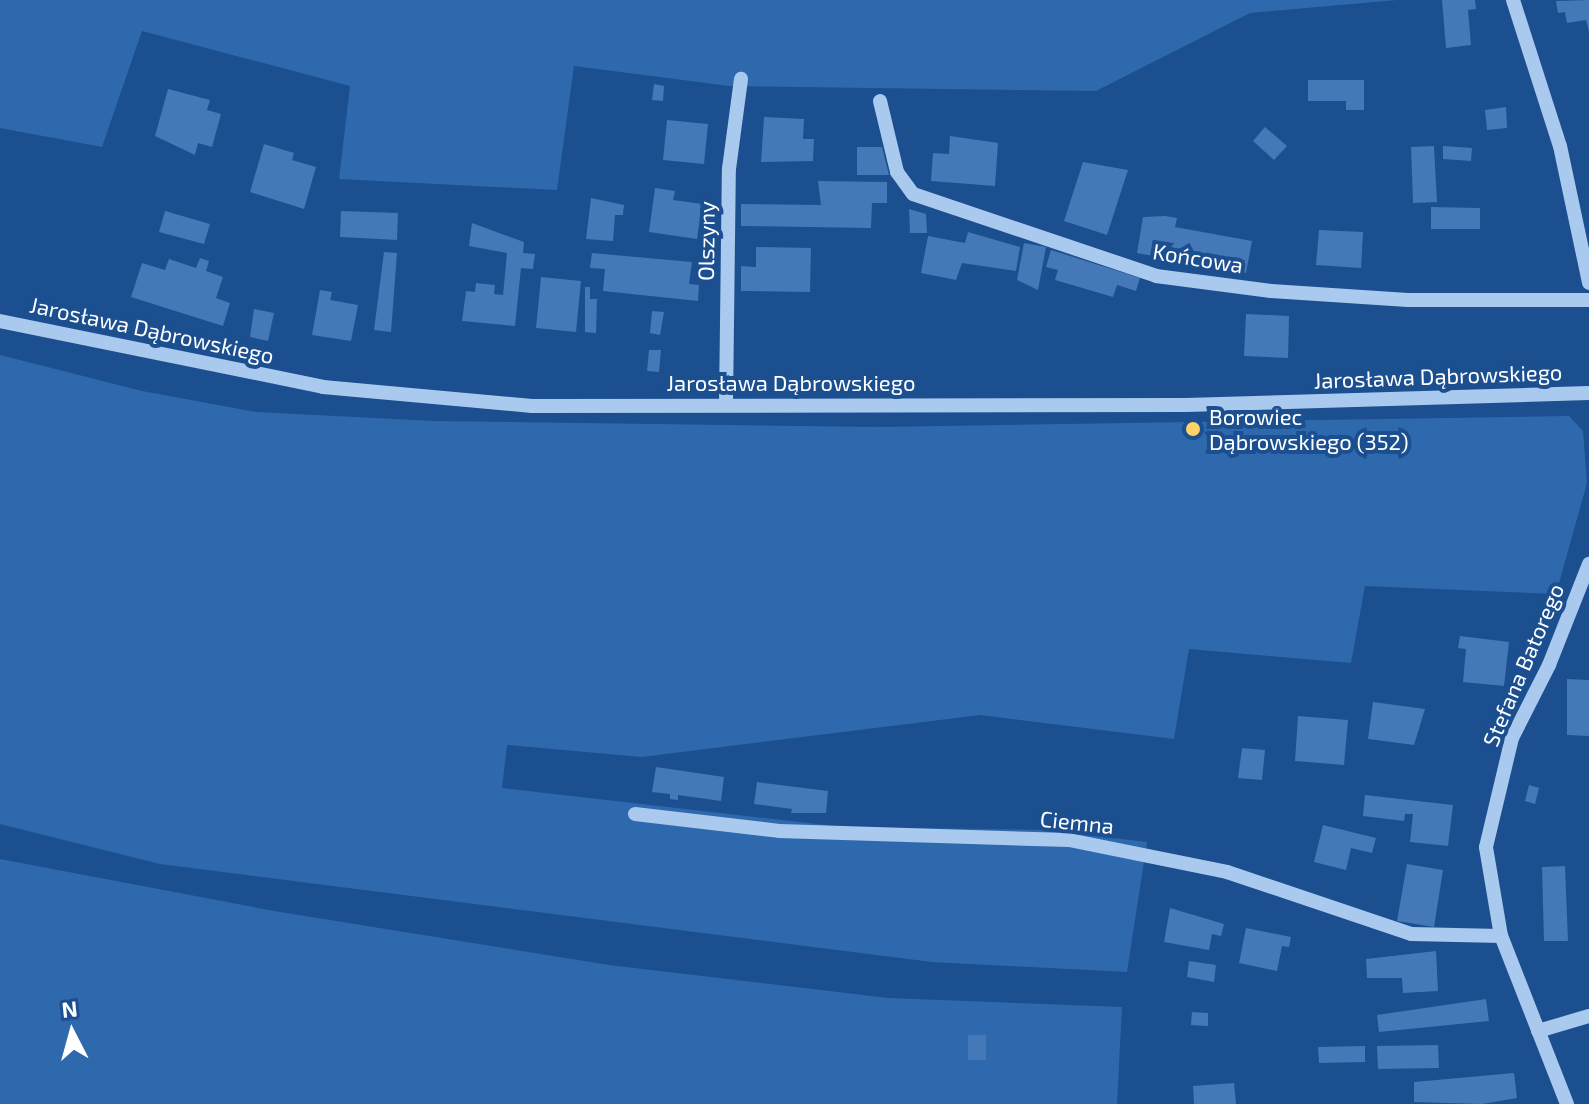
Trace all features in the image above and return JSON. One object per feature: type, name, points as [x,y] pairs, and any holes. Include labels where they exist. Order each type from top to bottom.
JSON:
[{"type":"street","points":[[1513,0],[1560,146],[1589,283]]},
{"type":"street","name":"Olszyny","points":[[726,404],[729,169],[741,79]]},
{"type":"street","name":"Końcowa","points":[[880,101],[897,172],[913,194],[1156,276],[1271,291],[1408,300],[1589,300]]},
{"type":"street","name":"Jarosława Dąbrowskiego","points":[[0,321],[225,370],[393,397],[532,406],[1186,405],[1589,393]]},
{"type":"street","name":"Stefana Batorego","points":[[1567,1104],[1501,936],[1489,875],[1487,826],[1512,738],[1549,665],[1589,564]]},
{"type":"street","name":"Ciemna","points":[[635,814],[779,831],[1069,840],[1227,872],[1411,934],[1501,936]]},
{"type":"street","points":[[1538,1031],[1589,1016]]},
{"type":"shaded area","points":[[0,0],[1397,0],[1250,13],[1096,91],[729,86],[574,66],[557,190],[339,179],[350,86],[142,31],[102,147],[0,128]]},
{"type":"shaded area","points":[[0,355],[142,391],[256,412],[434,421],[879,427],[1569,416],[1583,431],[1587,483],[1556,594],[1365,586],[1351,663],[1189,649],[1174,739],[980,715],[642,757],[507,745],[502,788],[843,827],[1047,830],[1147,842],[1127,972],[932,962],[160,864],[0,824]]},
{"type":"shaded area","points":[[0,859],[274,911],[609,965],[888,998],[1122,1007],[1117,1104],[0,1104]]},
{"type":"building","points":[[1442,0],[1475,0],[1476,9],[1468,10],[1471,45],[1446,48]]},
{"type":"building","points":[[1589,0],[1589,32],[1586,20],[1567,23],[1565,12],[1558,13],[1556,1]]},
{"type":"building","points":[[1308,80],[1364,80],[1364,110],[1346,110],[1346,101],[1308,101]]},
{"type":"building","points":[[654,84],[664,86],[663,101],[652,100]]},
{"type":"building","points":[[168,89],[210,100],[207,110],[221,114],[212,147],[198,143],[195,155],[155,136]]},
{"type":"building","points":[[1506,107],[1507,128],[1487,130],[1485,110]]},
{"type":"building","points":[[764,117],[804,119],[803,139],[814,139],[813,161],[761,162]]},
{"type":"building","points":[[667,120],[708,124],[704,164],[663,160]]},
{"type":"building","points":[[1265,127],[1287,146],[1274,160],[1253,141]]},
{"type":"building","points":[[950,136],[998,143],[995,186],[931,181],[933,153],[949,154]]},
{"type":"building","points":[[264,144],[294,153],[292,160],[316,167],[304,209],[250,192]]},
{"type":"building","points":[[1434,146],[1437,202],[1413,203],[1411,147]]},
{"type":"building","points":[[1443,146],[1472,148],[1471,161],[1443,159]]},
{"type":"building","points":[[857,147],[882,147],[889,175],[857,175]]},
{"type":"building","points":[[1083,162],[1128,170],[1107,235],[1064,221]]},
{"type":"building","points":[[818,181],[887,182],[887,203],[872,203],[871,228],[741,226],[741,204],[821,205]]},
{"type":"building","points":[[655,188],[675,191],[673,200],[702,204],[697,239],[649,232]]},
{"type":"building","points":[[591,198],[624,205],[623,215],[615,215],[613,241],[586,239]]},
{"type":"building","points":[[1431,207],[1480,208],[1480,229],[1431,229]]},
{"type":"building","points":[[909,209],[926,214],[927,233],[910,233]]},
{"type":"building","points":[[165,211],[210,224],[204,244],[159,232]]},
{"type":"building","points":[[341,211],[398,213],[397,240],[340,237]]},
{"type":"building","points":[[1143,217],[1177,218],[1175,227],[1252,241],[1246,273],[1137,253]]},
{"type":"building","points":[[472,223],[524,242],[523,253],[535,254],[533,269],[521,268],[515,326],[462,321],[466,291],[475,292],[476,283],[495,285],[494,294],[503,295],[507,253],[469,246]]},
{"type":"building","points":[[1319,230],[1363,232],[1361,268],[1316,265]]},
{"type":"building","points":[[968,232],[1020,247],[1016,271],[962,263],[956,280],[921,273],[928,236],[965,243]]},
{"type":"building","points":[[1024,243],[1046,247],[1038,290],[1017,280]]},
{"type":"building","points":[[756,247],[811,248],[810,292],[741,291],[741,266],[756,267]]},
{"type":"building","points":[[1051,250],[1140,278],[1136,291],[1117,285],[1113,297],[1055,280],[1058,270],[1046,267]]},
{"type":"building","points":[[384,252],[397,253],[391,332],[374,330]]},
{"type":"building","points":[[592,253],[692,262],[689,284],[699,285],[698,301],[603,291],[605,269],[590,268]]},
{"type":"building","points":[[200,258],[209,261],[206,271],[223,277],[216,298],[230,303],[223,326],[131,297],[142,263],[165,270],[169,259],[196,268]]},
{"type":"building","points":[[541,277],[581,281],[576,332],[536,328]]},
{"type":"building","points":[[585,287],[590,287],[590,299],[597,299],[596,333],[585,332]]},
{"type":"building","points":[[320,290],[332,292],[330,300],[358,305],[351,341],[312,335]]},
{"type":"building","points":[[254,309],[274,313],[268,341],[250,337]]},
{"type":"building","points":[[652,311],[664,312],[660,335],[650,333]]},
{"type":"building","points":[[1246,314],[1289,316],[1288,358],[1244,356]]},
{"type":"building","points":[[649,350],[661,350],[659,372],[647,371]]},
{"type":"building","points":[[1460,636],[1509,642],[1504,686],[1463,682],[1466,649],[1458,648]]},
{"type":"building","points":[[1567,679],[1589,680],[1589,736],[1567,735]]},
{"type":"building","points":[[1373,702],[1425,709],[1414,745],[1368,739]]},
{"type":"building","points":[[1298,716],[1348,720],[1344,765],[1295,761]]},
{"type":"building","points":[[1242,748],[1265,750],[1262,780],[1238,778]]},
{"type":"building","points":[[656,767],[724,777],[721,801],[678,795],[678,800],[670,799],[670,794],[652,792]]},
{"type":"building","points":[[757,782],[828,791],[826,813],[791,813],[792,809],[754,804]]},
{"type":"building","points":[[1529,785],[1539,788],[1535,804],[1525,801]]},
{"type":"building","points":[[1365,795],[1453,805],[1448,846],[1410,842],[1413,814],[1405,814],[1404,821],[1363,816]]},
{"type":"building","points":[[1323,825],[1376,838],[1372,853],[1351,848],[1346,870],[1314,862]]},
{"type":"building","points":[[1407,864],[1443,870],[1434,927],[1397,921]]},
{"type":"building","points":[[1565,866],[1568,941],[1544,941],[1542,867]]},
{"type":"building","points":[[1170,908],[1224,924],[1221,936],[1212,934],[1209,950],[1164,942]]},
{"type":"building","points":[[1246,928],[1291,937],[1289,947],[1282,946],[1277,971],[1239,963]]},
{"type":"building","points":[[1436,951],[1438,991],[1403,993],[1402,978],[1367,978],[1366,959]]},
{"type":"building","points":[[1189,961],[1216,965],[1214,982],[1187,977]]},
{"type":"building","points":[[1486,999],[1489,1021],[1379,1032],[1377,1015]]},
{"type":"building","points":[[1192,1012],[1208,1013],[1208,1026],[1191,1025]]},
{"type":"building","points":[[968,1035],[986,1035],[986,1060],[968,1060]]},
{"type":"building","points":[[1438,1045],[1439,1068],[1378,1069],[1377,1046]]},
{"type":"building","points":[[1365,1046],[1365,1062],[1319,1063],[1318,1047]]},
{"type":"building","points":[[1514,1073],[1517,1098],[1482,1104],[1414,1102],[1414,1082]]},
{"type":"building","points":[[1234,1083],[1236,1104],[1194,1104],[1193,1086]]},
{"type":"place","name":"Borowiec Dąbrowskiego (352)","points":[[1193,429]]}]
